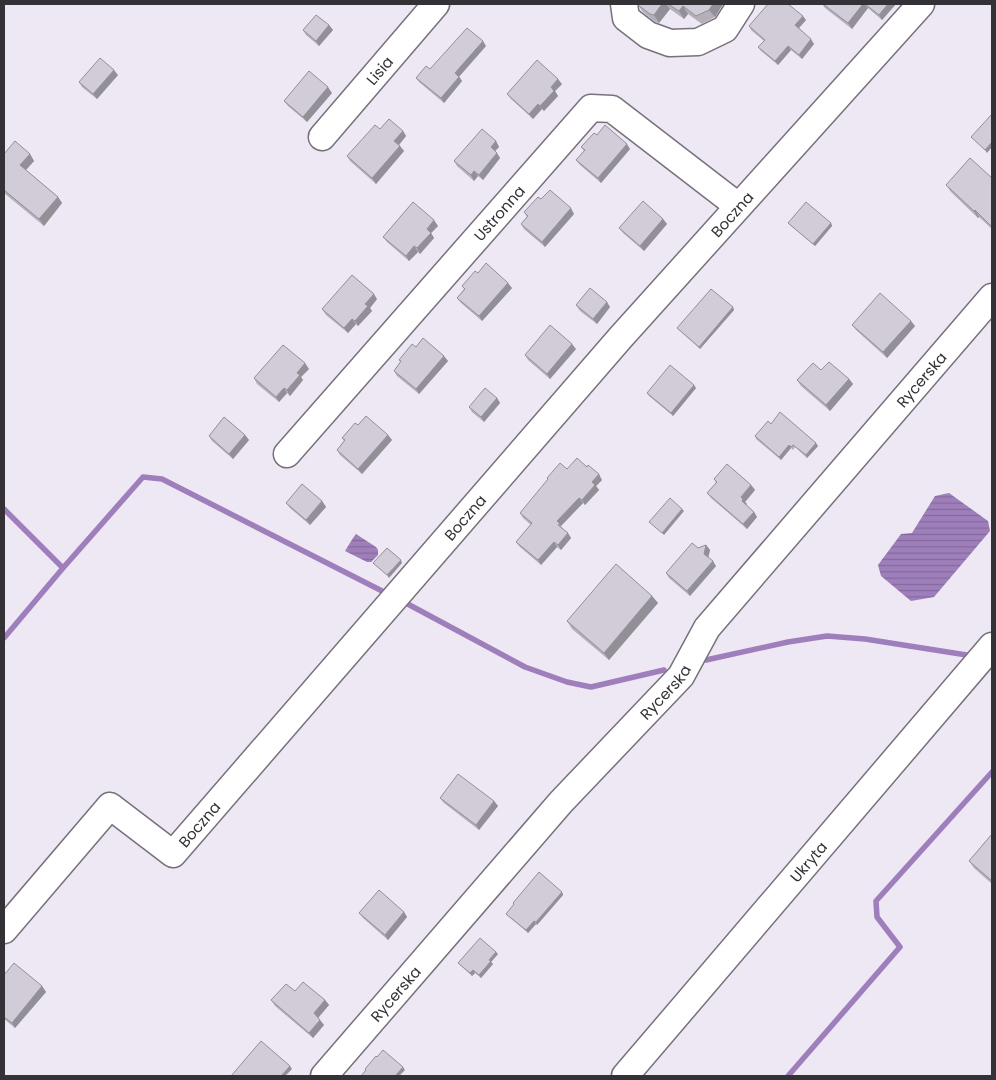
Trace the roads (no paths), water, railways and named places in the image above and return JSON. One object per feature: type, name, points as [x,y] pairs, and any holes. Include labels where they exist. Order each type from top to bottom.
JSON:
[{"type":"street","name":"Lisia","points":[[322,137],[436,4]]},
{"type":"street","points":[[624,4],[626,18],[648,35],[670,43],[698,42],[725,29],[741,4]]},
{"type":"street","name":"Boczna","points":[[4,930],[110,806],[173,854],[615,345],[921,4]]},
{"type":"street","name":"Ustronna","points":[[288,454],[591,108],[612,109],[738,206]]},
{"type":"street","name":"Rycerska","points":[[324,1076],[561,802],[681,676],[707,628],[992,297]]},
{"type":"street","name":"Ukryta","points":[[624,1076],[986,654]]},
{"type":"waterway","points":[[4,638],[143,477],[162,479],[386,593]]},
{"type":"waterway","points":[[4,509],[63,568]]},
{"type":"waterway","points":[[404,602],[525,667],[567,682],[591,687],[664,670]]},
{"type":"waterway","points":[[706,660],[788,642],[827,636],[865,639],[973,656]]},
{"type":"waterway","points":[[788,1076],[900,947],[877,917],[876,901],[992,772]]}]
